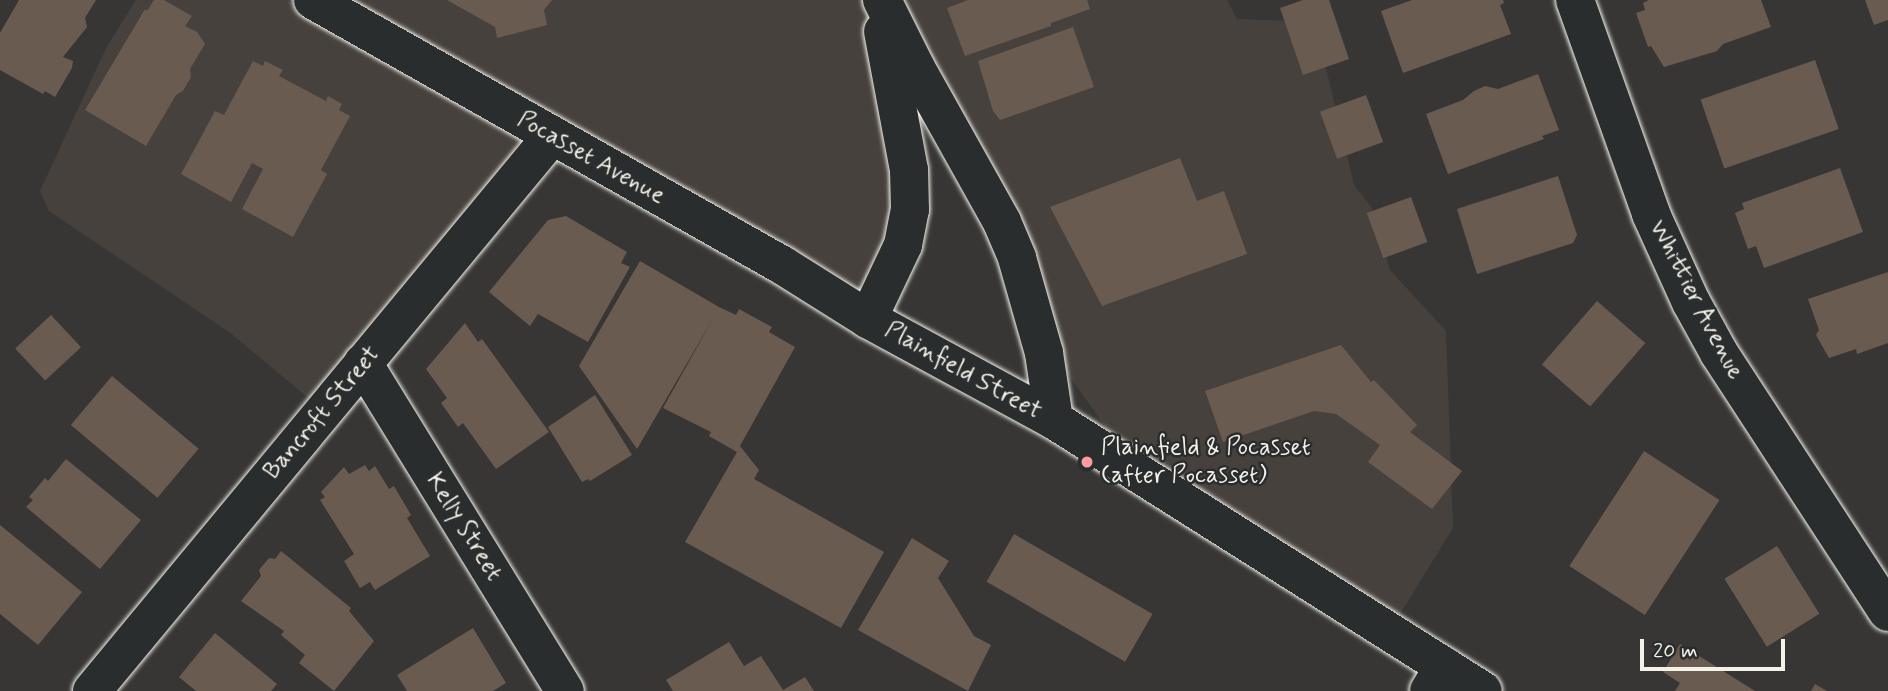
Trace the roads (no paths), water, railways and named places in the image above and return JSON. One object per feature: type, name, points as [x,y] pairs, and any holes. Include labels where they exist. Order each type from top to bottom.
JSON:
[{"type":"main road","name":"Pocasset Avenue","points":[[313,0],[782,265],[868,318]]},
{"type":"main road","name":"Plainfield Street","points":[[880,0],[909,170],[910,210],[903,245],[868,318],[1054,420],[1437,679],[1483,691]]},
{"type":"main road","name":"Plainfield Street","points":[[880,0],[1002,222],[1017,258],[1044,353],[1054,420]]},
{"type":"main road","name":"Whittier Avenue","points":[[1575,0],[1651,214],[1691,302],[1720,353],[1888,612]]},
{"type":"main road","name":"Bancroft Street","points":[[92,691],[552,136]]},
{"type":"main road","name":"Kelly Street","points":[[363,363],[565,691]]},
{"type":"place","name":"Plainfield & Pocasset (after Pocasset)","points":[[1087,462]]}]
